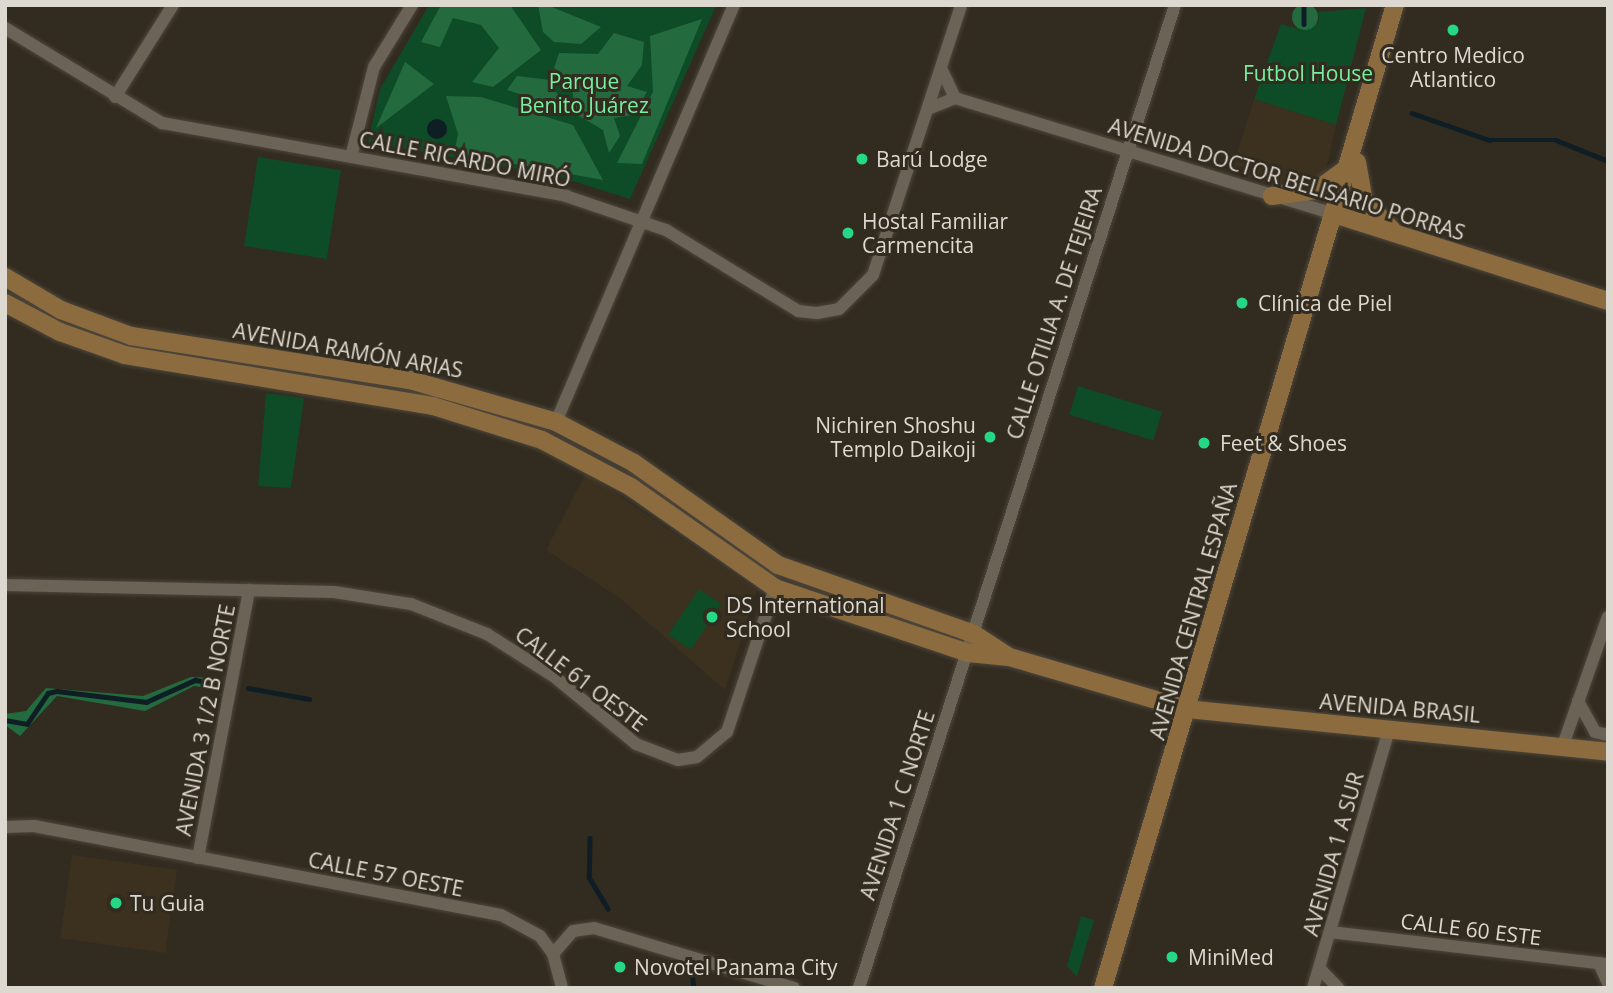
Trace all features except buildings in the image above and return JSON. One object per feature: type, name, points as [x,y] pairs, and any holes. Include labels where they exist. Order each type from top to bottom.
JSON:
[{"type":"main road","name":"AVENIDA CENTRAL ESPAÑA","points":[[1103,988],[1354,158],[1395,5]]},
{"type":"main road","points":[[1272,196],[1317,190],[1354,158],[1364,200],[1397,235]]},
{"type":"main road","name":"AVENIDA DOCTOR BELISARIO PORRAS","points":[[1337,215],[1608,301]]},
{"type":"main road","name":"AVENIDA RAMÓN ARIAS","points":[[5,277],[61,310],[131,335],[454,389],[556,422],[634,463],[778,565],[974,634],[1009,657]]},
{"type":"main road","name":"AVENIDA RAMÓN ARIAS","points":[[5,303],[115,352],[433,406],[525,434],[631,487],[775,588],[968,653],[1009,657],[1187,709]]},
{"type":"main road","points":[[263,379],[266,358]]},
{"type":"main road","points":[[525,434],[546,432],[556,422]]},
{"type":"main road","name":"AVENIDA BRASIL","points":[[1187,709],[1608,752]]},
{"type":"street","points":[[115,97],[173,5]]},
{"type":"street","points":[[351,157],[374,67],[412,5]]},
{"type":"street","points":[[556,422],[734,5]]},
{"type":"street","name":"CALLE RICARDO MIRÓ","points":[[5,28],[115,97],[190,132],[351,157],[566,196],[666,230],[798,312],[839,309],[873,275],[961,5]]},
{"type":"street","name":"CALLE OTILIA A. DE TEJEIRA","points":[[974,634],[1175,5]]},
{"type":"street","points":[[927,110],[955,98],[941,68]]},
{"type":"street","name":"AVENIDA DOCTOR BELISARIO PORRAS","points":[[955,98],[1125,155],[1337,215]]},
{"type":"street","points":[[631,243],[666,230]]},
{"type":"street","name":"CALLE 61 OESTE","points":[[5,585],[249,590],[373,597],[461,621],[526,657],[636,744],[678,760],[697,757],[727,733],[775,588]]},
{"type":"street","name":"AVENIDA 3 1/2 B NORTE","points":[[198,858],[249,590]]},
{"type":"street","points":[[1562,748],[1608,617]]},
{"type":"street","name":"AVENIDA 1 C NORTE","points":[[859,988],[974,634]]},
{"type":"street","points":[[1578,701],[1595,732],[1608,735]]},
{"type":"street","name":"AVENIDA 1 A SUR","points":[[1313,988],[1389,730]]},
{"type":"street","name":"CALLE 57 OESTE","points":[[5,827],[34,826],[501,915],[533,930],[553,954]]},
{"type":"street","points":[[562,988],[553,954],[573,931],[594,928],[794,988]]},
{"type":"street","name":"CALLE 60 ESTE","points":[[1330,932],[1603,963]]},
{"type":"street","points":[[1603,963],[1608,983]]},
{"type":"street","points":[[1319,968],[1338,988]]},
{"type":"shaded area","points":[[1254,99],[1336,125],[1326,170],[1313,183],[1275,187],[1231,172]]},
{"type":"shaded area","points":[[437,119],[444,122],[447,129],[444,136],[437,139],[430,136],[427,129],[430,122]]},
{"type":"shaded area","points":[[586,473],[757,590],[725,690],[621,599],[546,550]]},
{"type":"shaded area","name":"Tu Guia","points":[[72,855],[177,870],[165,953],[60,938]]},
{"type":"green space","points":[[1305,4],[1314,8],[1318,17],[1314,26],[1305,30],[1296,26],[1292,17],[1296,8]]},
{"type":"green space","name":"Parque Benito Juárez","points":[[429,5],[716,6],[630,199],[557,176],[368,142],[380,89]]},
{"type":"green space","points":[[441,5],[510,5],[541,50],[493,87],[472,82],[499,48],[481,25],[453,18],[440,47],[421,42]]},
{"type":"green space","points":[[538,5],[547,5],[601,27],[581,44],[554,42],[543,32]]},
{"type":"green space","name":"Futbol House","points":[[1366,8],[1336,125],[1254,99],[1281,24],[1302,30],[1319,22],[1318,12]]},
{"type":"green space","points":[[702,19],[642,164],[617,163],[653,92],[650,36]]},
{"type":"green space","points":[[614,33],[644,42],[642,65],[627,86],[647,92],[633,115],[614,118],[620,136],[609,153],[603,130],[576,114],[571,81],[554,68],[559,53],[598,54]]},
{"type":"green space","points":[[405,62],[434,84],[376,128]]},
{"type":"green space","points":[[517,76],[550,80],[565,109],[507,90]]},
{"type":"green space","points":[[446,96],[481,97],[573,125],[603,180],[454,153],[458,134]]},
{"type":"green space","points":[[258,157],[341,170],[327,259],[244,246]]},
{"type":"green space","points":[[1078,386],[1162,412],[1153,440],[1069,415]]},
{"type":"green space","points":[[266,393],[304,398],[291,488],[258,486]]},
{"type":"green space","points":[[699,589],[721,604],[691,650],[668,635]]},
{"type":"green space","points":[[191,677],[219,678],[219,690],[194,686],[145,711],[57,696],[20,736],[5,725],[5,714],[26,711],[46,688],[143,696]]},
{"type":"green space","points":[[1081,916],[1094,920],[1077,977],[1067,966]]},
{"type":"waterway","points":[[1304,5],[1304,24]]},
{"type":"waterway","points":[[1412,113],[1489,140],[1556,140],[1608,161]]},
{"type":"waterway","points":[[5,720],[27,724],[48,693],[57,691],[146,702],[195,680],[219,684]]},
{"type":"waterway","points":[[248,688],[309,699]]},
{"type":"waterway","points":[[590,838],[589,877],[608,909]]},
{"type":"waterway","points":[[692,972],[694,988]]},
{"type":"place","name":"Centro Medico Atlantico","points":[[1453,30]]},
{"type":"place","name":"Barú Lodge","points":[[862,159]]},
{"type":"place","name":"Hostal Familiar Carmencita","points":[[848,233]]},
{"type":"place","name":"Clínica de Piel","points":[[1242,303]]},
{"type":"place","name":"Nichiren Shoshu Templo Daikoji","points":[[990,437]]},
{"type":"place","name":"Feet & Shoes","points":[[1204,443]]},
{"type":"place","name":"DS International School","points":[[712,617]]},
{"type":"place","name":"Tu Guia","points":[[116,903]]},
{"type":"place","name":"MiniMed","points":[[1172,957]]},
{"type":"place","name":"Novotel Panama City","points":[[620,967]]}]
